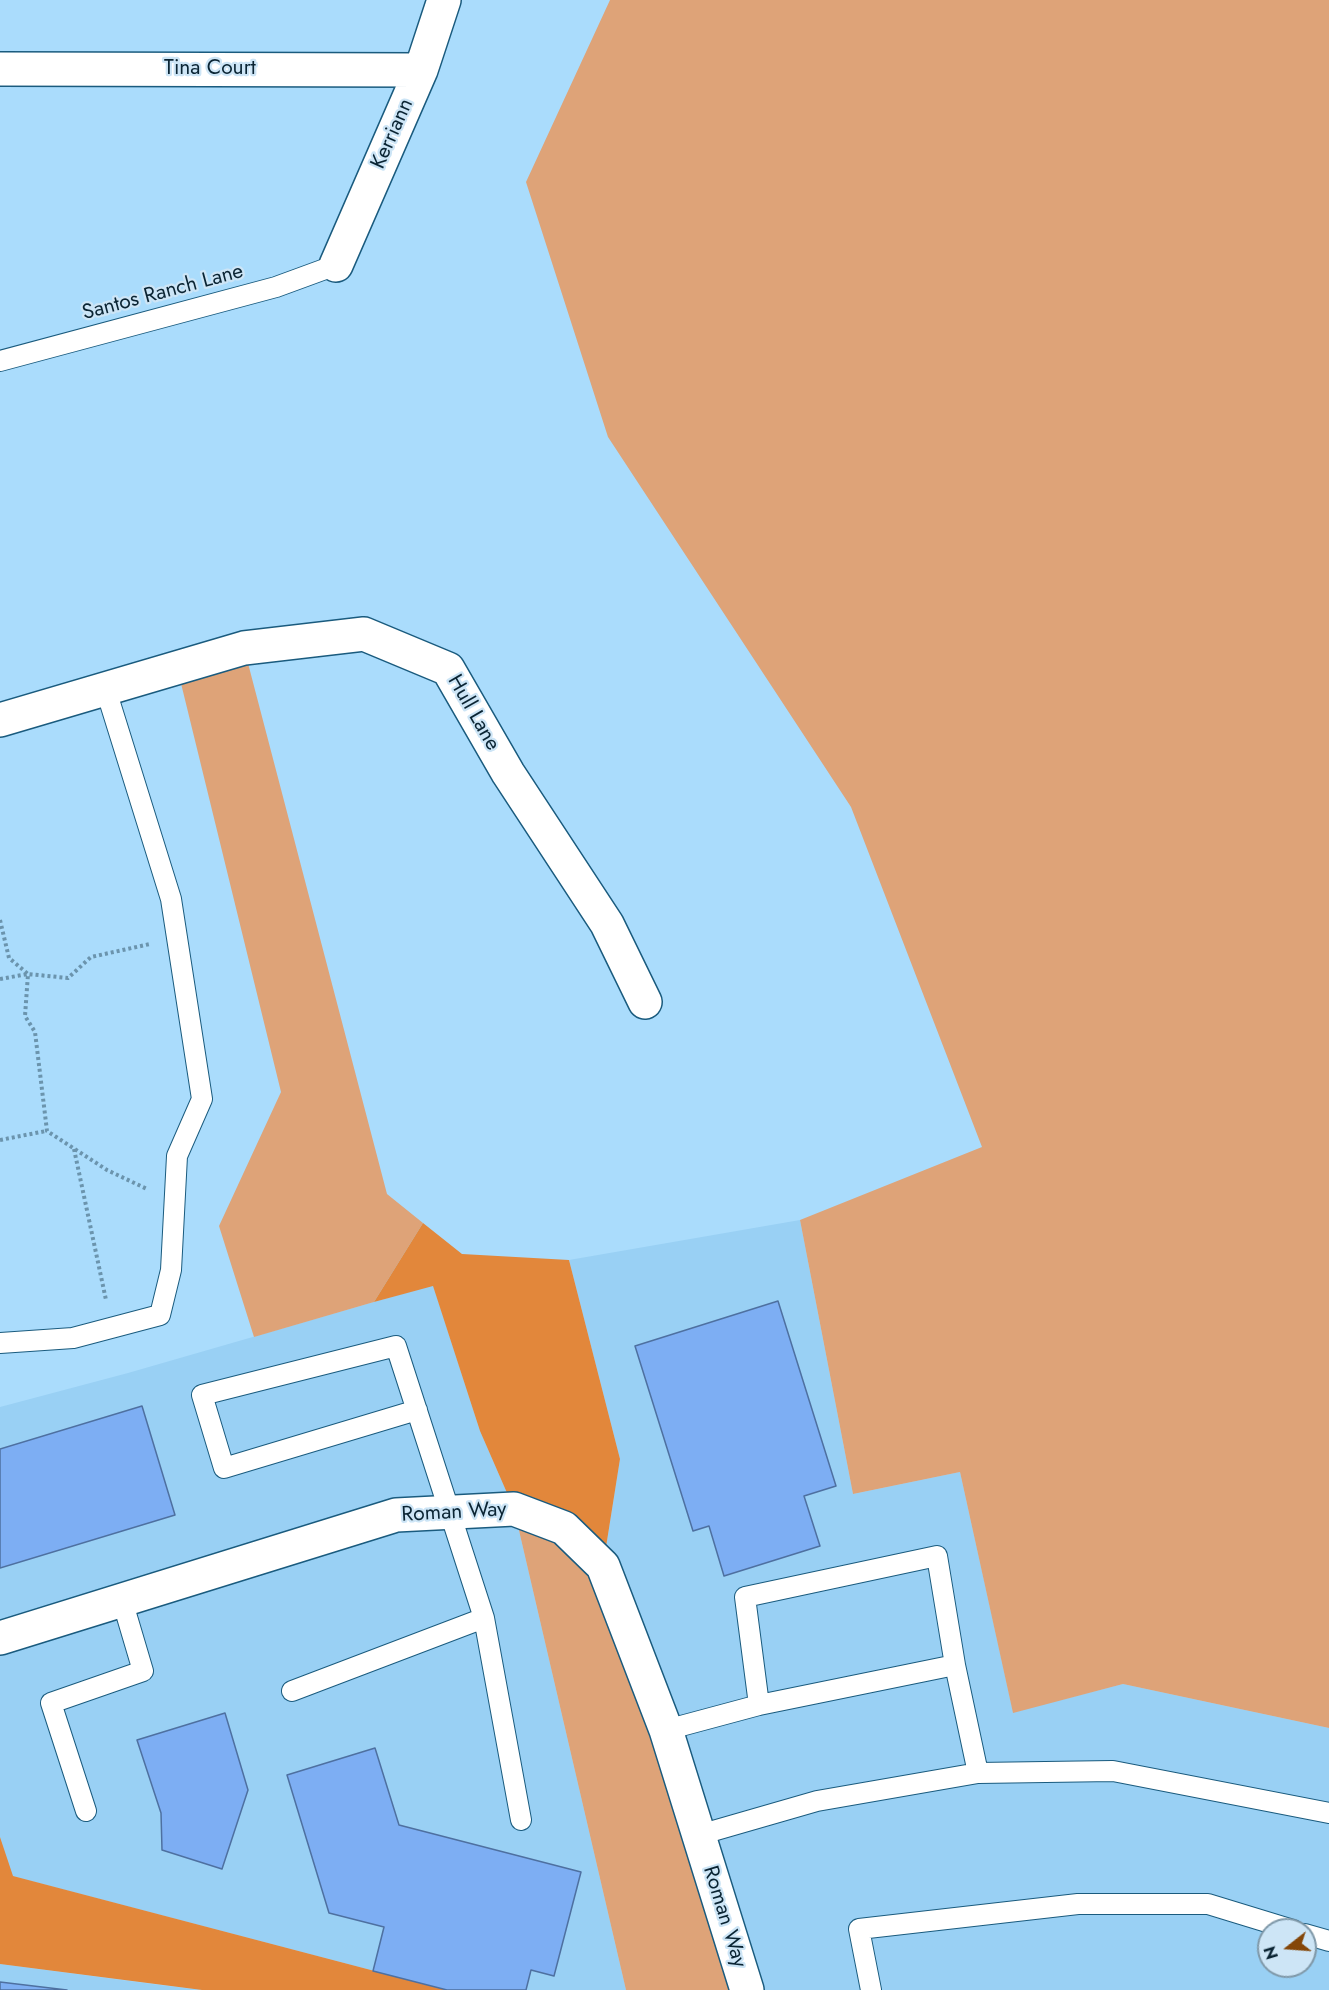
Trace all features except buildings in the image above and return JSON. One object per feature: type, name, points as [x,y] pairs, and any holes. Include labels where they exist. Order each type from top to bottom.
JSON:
[{"type":"street","name":"Kerriann","points":[[336,265],[421,70],[444,0]]},
{"type":"street","name":"Tina Court","points":[[0,69],[421,70]]},
{"type":"street","name":"Hull Lane","points":[[0,720],[105,687],[244,648],[364,634],[448,669],[508,773],[607,924],[645,1002]]},
{"type":"street","name":"Roman Way","points":[[0,1638],[396,1515],[514,1509],[564,1528],[603,1566],[666,1730],[747,1990]]},
{"type":"lane","name":"Santos Ranch Lane","points":[[0,361],[276,287],[336,265]]},
{"type":"lane","points":[[0,1343],[73,1338],[160,1315],[171,1270],[177,1156],[202,1099],[171,899],[105,687]]},
{"type":"lane","points":[[417,1410],[224,1468],[202,1395],[396,1346],[451,1512],[484,1617],[521,1820]]},
{"type":"lane","points":[[759,1705],[746,1597],[937,1556],[955,1665],[978,1773]]},
{"type":"lane","points":[[86,1811],[51,1703],[143,1671],[122,1600]]},
{"type":"lane","points":[[292,1691],[484,1617]]},
{"type":"lane","points":[[666,1730],[759,1705],[955,1665]]},
{"type":"lane","points":[[699,1834],[817,1801],[978,1773],[1113,1771],[1329,1814]]},
{"type":"lane","points":[[871,1990],[859,1929],[1078,1904],[1208,1904],[1257,1919]]},
{"type":"path","points":[[0,920],[9,958],[28,974]]},
{"type":"path","points":[[0,978],[28,974],[68,978],[91,957],[177,938]]},
{"type":"path","points":[[28,974],[25,1016],[35,1032],[47,1131]]},
{"type":"path","points":[[0,1140],[47,1131],[107,1170],[174,1202]]},
{"type":"path","points":[[74,1148],[112,1328]]},
{"type":"shaded area","points":[[610,0],[1329,0],[1329,1728],[1123,1684],[1013,1713],[960,1472],[853,1494],[800,1220],[982,1147],[851,807],[608,437],[526,182]]},
{"type":"shaded area","points":[[244,648],[387,1194],[423,1223],[374,1302],[254,1337],[219,1226],[281,1092],[177,667]]},
{"type":"shaded area","points":[[800,1220],[853,1494],[960,1472],[1013,1712],[1123,1684],[1329,1728],[1329,1990],[747,1990],[603,1566],[620,1459],[569,1260]]},
{"type":"shaded area","points":[[423,1223],[462,1254],[569,1260],[620,1459],[603,1566],[514,1509],[480,1431],[433,1286],[374,1302]]},
{"type":"shaded area","points":[[433,1285],[480,1431],[514,1509],[626,1990],[447,1990],[12,1876],[0,1837],[0,1407],[128,1373]]},
{"type":"shaded area","points":[[514,1509],[603,1566],[747,1990],[626,1990]]},
{"type":"shaded area","points":[[0,1837],[13,1876],[447,1990],[202,1990],[0,1964]]},
{"type":"shaded area","points":[[0,1964],[160,1985],[202,1990],[0,1990]]}]
